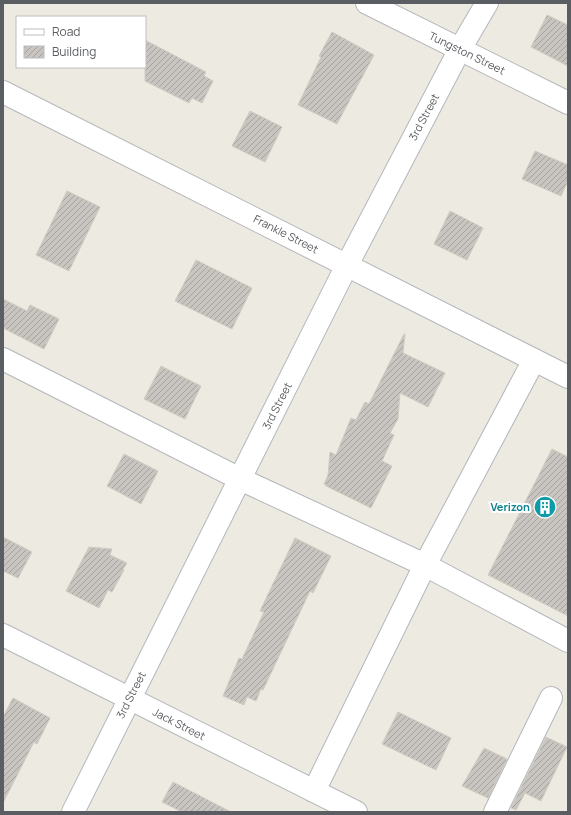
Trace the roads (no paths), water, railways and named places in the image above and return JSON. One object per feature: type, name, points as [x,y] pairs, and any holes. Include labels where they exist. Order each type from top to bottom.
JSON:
[{"type":"street","name":"Tungston Street","points":[[367,3],[568,103]]},
{"type":"street","name":"3rd Street","points":[[73,812],[347,265],[460,49],[487,3]]},
{"type":"street","name":"Frankle Street","points":[[3,92],[568,377]]},
{"type":"street","points":[[3,359],[240,479],[425,565],[568,641]]},
{"type":"street","points":[[314,791],[425,565],[534,360]]},
{"type":"street","name":"Jack Street","points":[[3,635],[356,812]]},
{"type":"street","points":[[494,812],[551,698]]},
{"type":"place","name":"Verizon","points":[[545,507]]}]
